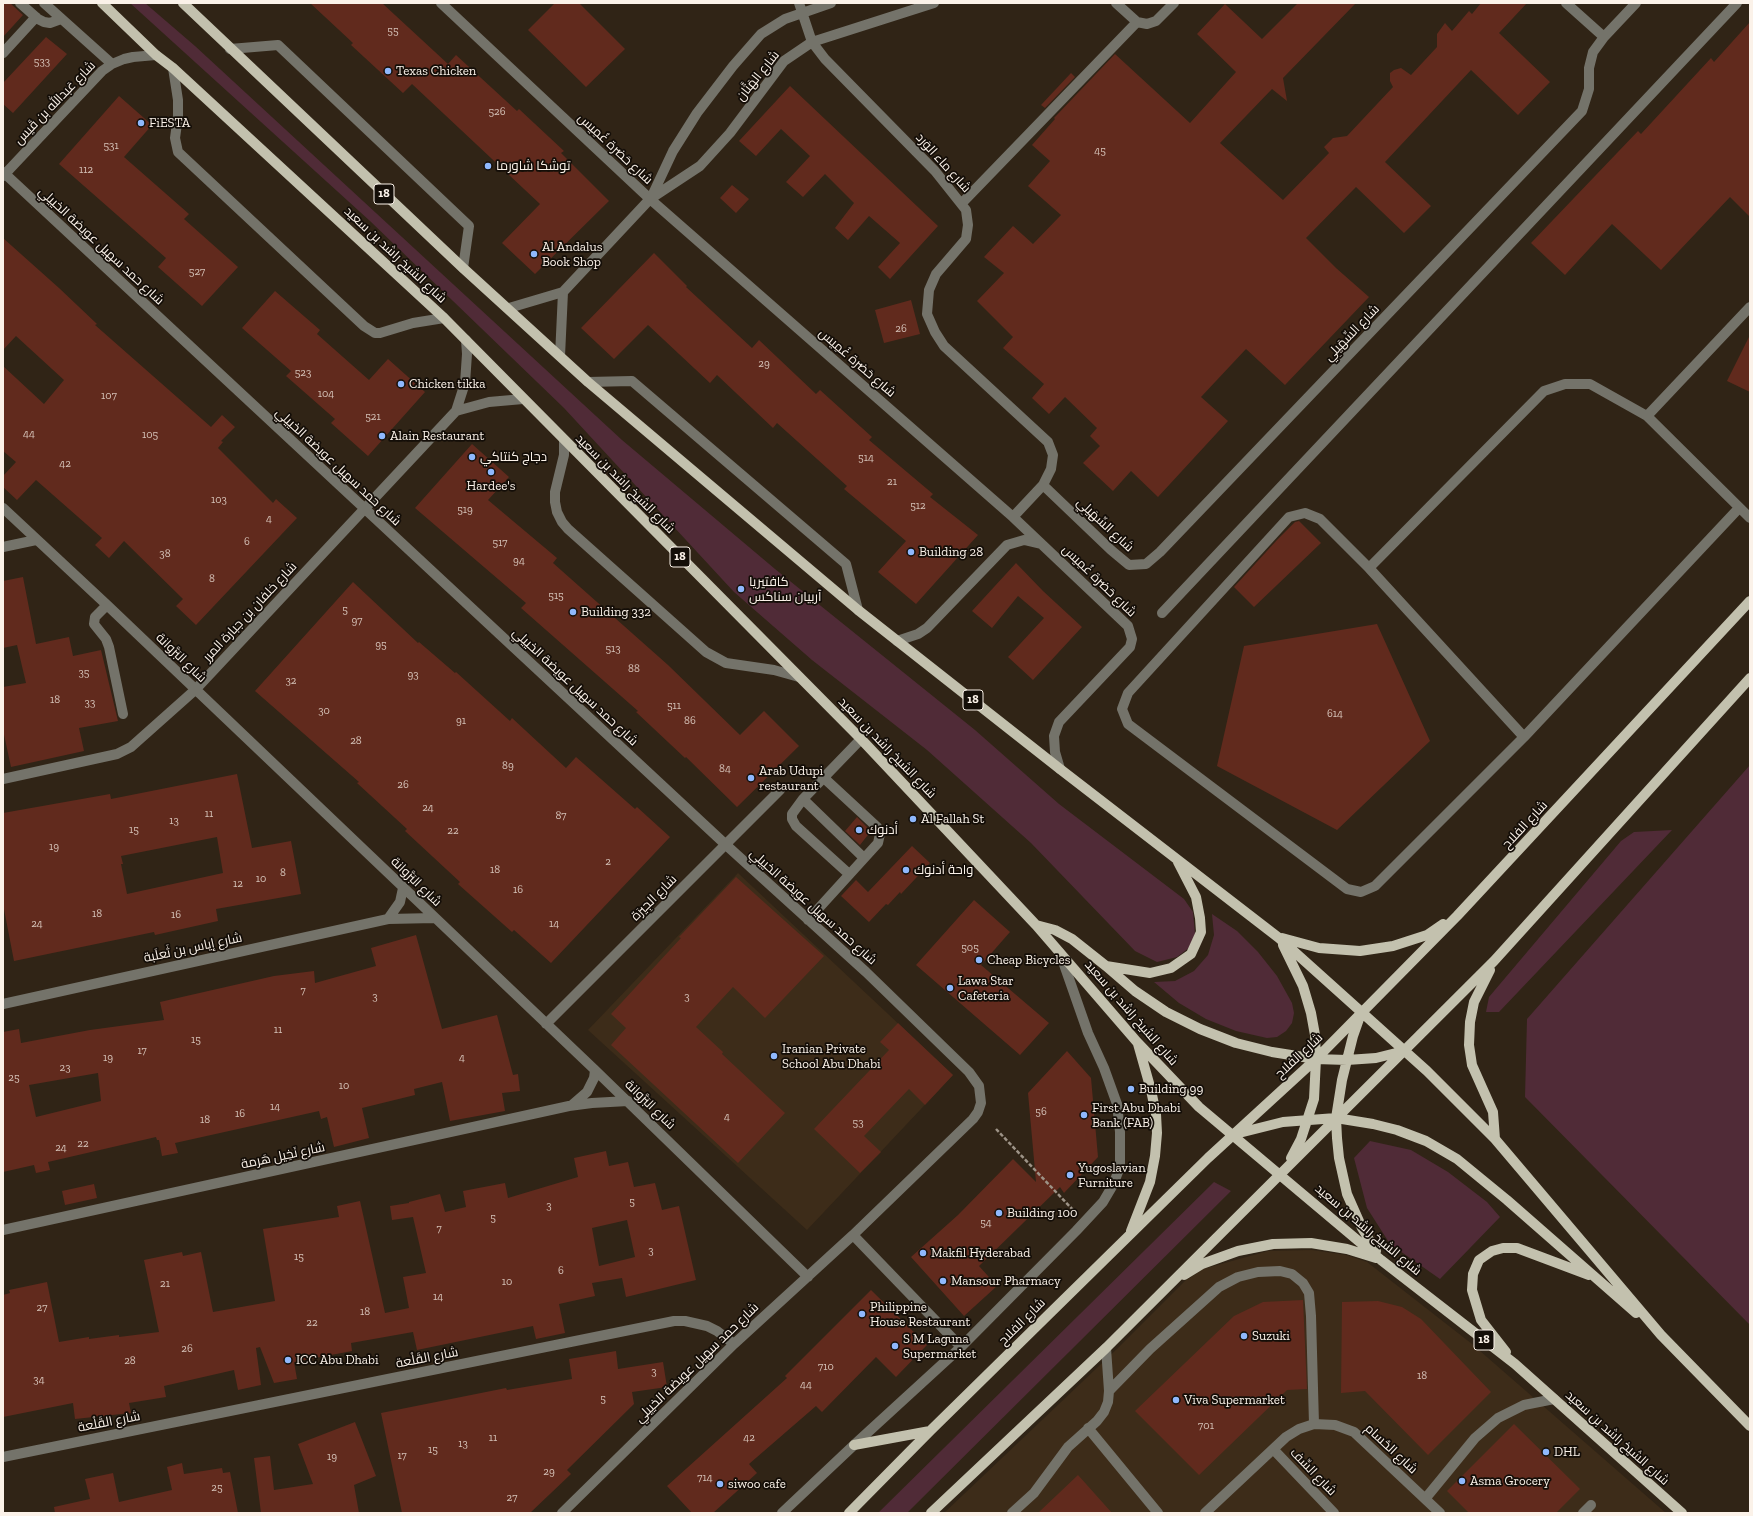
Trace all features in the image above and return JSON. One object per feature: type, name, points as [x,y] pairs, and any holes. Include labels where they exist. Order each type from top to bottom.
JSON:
[{"type":"main road","name":"شارع الشيخ راشد بن سعيد","points":[[102,3],[156,55],[173,68],[466,340],[564,441],[861,738],[1036,925],[1137,1042],[1199,1107],[1381,1260],[1515,1364],[1682,1513]]},
{"type":"main road","name":"18","points":[[183,3],[463,268],[509,308],[588,382],[858,610],[1060,769],[1279,938],[1427,1071],[1495,1139],[1662,1335],[1750,1426]]},
{"type":"main road","name":"شارع الفلاح","points":[[849,1513],[1129,1235],[1232,1135],[1316,1059],[1457,916],[1750,602]]},
{"type":"main road","points":[[931,1513],[1106,1348],[1494,961],[1750,678]]},
{"type":"main road","points":[[1106,966],[1150,973],[1171,968],[1191,954],[1201,932],[1200,918],[1196,897],[1177,860]]},
{"type":"main road","points":[[1279,938],[1319,948],[1360,951],[1393,946],[1427,935],[1457,916]]},
{"type":"main road","points":[[1036,925],[1055,930],[1072,939],[1135,991],[1166,1012],[1200,1029],[1243,1045],[1272,1052],[1316,1059],[1347,1060],[1376,1058],[1404,1051]]},
{"type":"main road","points":[[1279,938],[1292,961],[1305,993],[1312,1020],[1316,1059],[1314,1099],[1308,1119],[1298,1145],[1280,1174]]},
{"type":"main road","points":[[1494,961],[1474,1002],[1470,1022],[1469,1045],[1472,1065],[1493,1112],[1495,1139]]},
{"type":"main road","points":[[1362,1012],[1342,1080],[1336,1118],[1339,1158],[1347,1194],[1362,1228],[1381,1260]]},
{"type":"main road","points":[[1129,1235],[1150,1182],[1155,1156],[1157,1133],[1156,1114],[1151,1090],[1137,1042]]},
{"type":"main road","points":[[1232,1135],[1283,1122],[1336,1118],[1373,1124],[1397,1130],[1426,1141],[1457,1159],[1507,1200],[1662,1335]]},
{"type":"main road","points":[[1169,1284],[1202,1264],[1238,1251],[1273,1244],[1318,1244],[1347,1248],[1381,1260]]},
{"type":"main road","points":[[1515,1364],[1481,1320],[1472,1290],[1473,1274],[1479,1260],[1492,1251],[1503,1248],[1517,1248],[1595,1277]]},
{"type":"main road","points":[[854,1445],[930,1431]]},
{"type":"street","points":[[20,3],[44,22],[50,23],[61,20]]},
{"type":"street","points":[[44,3],[61,20],[112,64]]},
{"type":"street","name":"شارع حَضرة غُمِيس","points":[[441,3],[650,199],[1014,517],[1128,626],[1132,639],[1130,647],[1059,722],[1054,736],[1055,752],[1060,769]]},
{"type":"street","name":"شارع الهَتَّان","points":[[650,199],[673,150],[697,112],[733,66],[762,34],[801,8],[831,3]]},
{"type":"street","name":"شارع الهَتَّان","points":[[563,292],[650,199],[700,166],[730,133],[784,61],[812,42],[934,3]]},
{"type":"street","points":[[1116,3],[1137,22],[1147,24],[1156,21],[1174,3]]},
{"type":"street","points":[[1566,3],[1604,36]]},
{"type":"street","name":"شارع السِّهَيلِي","points":[[1043,485],[1111,550],[1129,565],[1146,564],[1151,560],[1582,111],[1589,89],[1589,68],[1593,52],[1604,36],[1636,3]]},
{"type":"street","points":[[1162,613],[1737,3]]},
{"type":"street","name":"شارع ماء الوَرد","points":[[801,8],[812,42],[825,59],[935,170],[966,210],[968,225],[966,239],[936,274],[929,290],[928,314],[935,332],[944,346],[1048,442],[1053,455],[1051,469],[1043,485],[1014,517]]},
{"type":"street","points":[[3,53],[36,17]]},
{"type":"street","points":[[962,203],[1137,22]]},
{"type":"street","points":[[230,49],[278,45],[469,226],[463,268]]},
{"type":"street","name":"شارع عَبدالله بن قَيس","points":[[4,174],[102,71],[112,64],[134,57],[156,55]]},
{"type":"street","points":[[173,68],[178,100],[178,116],[175,138],[178,152],[364,326],[369,330],[380,333],[413,323],[444,318]]},
{"type":"street","name":"شارع حمد سهيل عويضة الخييلي","points":[[4,174],[725,844],[866,972],[968,1072],[979,1086],[981,1095],[978,1112],[974,1119],[853,1235],[734,1344],[562,1513]]},
{"type":"street","points":[[509,308],[563,292],[560,356]]},
{"type":"street","points":[[1647,416],[1750,307]]},
{"type":"street","name":"شارع خلفان بن جبارة المرر","points":[[3,779],[117,754],[136,743],[195,690],[456,411],[465,383],[467,354],[466,340]]},
{"type":"street","points":[[588,382],[632,381],[846,564],[858,610]]},
{"type":"street","points":[[1369,568],[1544,391],[1565,384],[1590,384],[1647,416],[1750,518]]},
{"type":"street","points":[[456,411],[489,402],[523,399]]},
{"type":"street","points":[[564,441],[564,455],[555,492],[555,502],[557,512],[568,529],[711,655],[726,663],[774,670],[799,676]]},
{"type":"street","name":"شارع البَرَّوانة","points":[[3,508],[107,605],[595,1070],[808,1277]]},
{"type":"street","points":[[1524,737],[1369,568],[1320,519],[1305,514],[1289,517],[1128,693],[1122,709],[1128,724],[1347,888],[1361,892],[1375,886],[1524,737],[1740,508]]},
{"type":"street","points":[[3,547],[36,540]]},
{"type":"street","points":[[897,641],[918,634],[927,628],[1007,544],[1024,540],[1041,544]]},
{"type":"street","points":[[107,605],[95,617],[94,624],[106,639],[109,647],[123,714]]},
{"type":"street","points":[[850,874],[794,822],[792,814],[804,798],[861,738]]},
{"type":"street","points":[[808,920],[878,843],[880,834],[879,830],[874,824],[824,778]]},
{"type":"street","name":"شارع الجِيرَة","points":[[546,1024],[780,790]]},
{"type":"street","points":[[804,798],[864,858]]},
{"type":"street","points":[[388,919],[400,902],[403,888]]},
{"type":"street","name":"شارع إياس بن ثَعلَبة","points":[[3,1004],[388,919],[435,918]]},
{"type":"street","points":[[782,1513],[961,1347],[1103,1202],[1113,1185],[1120,1167],[1120,1132],[1116,1104],[1104,1068],[1088,1033],[1059,951]]},
{"type":"street","name":"شارع نَخِيل هَرمة","points":[[569,1106],[576,1103],[587,1092],[594,1078],[595,1070]]},
{"type":"street","name":"شارع نَخِيل هَرمة","points":[[3,1230],[569,1106],[628,1102]]},
{"type":"street","points":[[853,1235],[961,1347]]},
{"type":"street","points":[[1109,1391],[1150,1349],[1219,1287],[1238,1277],[1258,1272],[1280,1271],[1292,1274],[1304,1283],[1309,1293],[1314,1424]]},
{"type":"street","name":"شارع القَلْعة","points":[[3,1457],[674,1321],[685,1321],[707,1326],[717,1331],[734,1344]]},
{"type":"street","points":[[1012,1513],[1034,1493],[1068,1447],[1097,1421],[1104,1412],[1108,1402],[1109,1391],[1106,1348]]},
{"type":"street","points":[[1425,1499],[1475,1438],[1498,1418],[1524,1405],[1554,1399]]},
{"type":"street","name":"شارع الحُسام","points":[[1205,1513],[1286,1437],[1299,1428],[1314,1424],[1335,1425],[1354,1432],[1440,1513]]},
{"type":"street","points":[[1088,1428],[1158,1513]]},
{"type":"street","name":"شارع السِّف","points":[[1273,1449],[1334,1513]]},
{"type":"street","points":[[1583,1513],[1591,1505]]},
{"type":"path","points":[[996,1129],[1084,1222]]},
{"type":"shaded area","points":[[130,3],[145,3],[195,46],[622,440],[775,569],[975,730],[1059,804],[1184,899],[1193,912],[1195,934],[1190,947],[1177,957],[1157,962],[1135,951],[1031,843],[927,750],[812,660],[734,592],[564,408],[370,221]]},
{"type":"shaded area","points":[[1750,765],[1750,1325],[1525,1097],[1527,1019]]},
{"type":"shaded area","points":[[1672,830],[1499,1012],[1486,1012],[1489,997],[1621,841],[1634,832]]},
{"type":"shaded area","name":"Iranian Private School Abu Dhabi","points":[[738,873],[953,1075],[807,1230],[588,1030]]},
{"type":"shaded area","points":[[1212,914],[1237,931],[1258,952],[1277,976],[1292,1003],[1294,1013],[1292,1023],[1286,1031],[1277,1037],[1267,1038],[1236,1031],[1206,1019],[1179,1003],[1154,982],[1175,981],[1194,971],[1208,955],[1214,935]]},
{"type":"shaded area","points":[[1370,1141],[1411,1150],[1448,1172],[1487,1202],[1500,1217],[1440,1279],[1390,1244],[1367,1208],[1354,1158]]},
{"type":"shaded area","points":[[1214,1182],[1231,1191],[907,1513],[878,1513]]},
{"type":"shaded area","points":[[1312,1250],[1346,1255],[1367,1262],[1472,1344],[1666,1513],[944,1513],[1119,1347],[1185,1281],[1203,1269],[1268,1251]]},
{"type":"building","points":[[3,3],[10,3],[23,15],[3,37]]},
{"type":"building","points":[[310,3],[382,3],[448,64],[456,55],[517,111],[519,109],[564,151],[561,153],[609,201],[535,274],[502,243],[540,204],[412,84],[403,93],[351,45],[353,43]]},
{"type":"building","points":[[555,3],[579,3],[625,49],[586,87],[528,30]]},
{"type":"building","points":[[1298,3],[1356,3],[1283,78],[1287,101],[1272,89],[1220,143],[1283,200],[1329,153],[1324,147],[1333,138],[1347,136],[1393,87],[1390,81],[1390,73],[1401,68],[1411,75],[1437,47],[1437,34],[1445,23],[1452,31],[1469,11],[1472,14],[1481,3],[1527,3],[1499,33],[1550,82],[1518,115],[1471,70],[1385,162],[1431,206],[1404,233],[1356,187],[1306,238],[1336,268],[1369,297],[1285,385],[1246,349],[1201,397],[1228,421],[1158,497],[1131,471],[1113,491],[1083,463],[1100,446],[1090,436],[1097,428],[1065,397],[1049,414],[1032,398],[1044,384],[1003,348],[1013,337],[977,301],[1004,273],[984,257],[1013,226],[1033,244],[1061,215],[1028,186],[1050,161],[1032,145],[1055,119],[1054,118],[1115,54],[1190,123],[1236,72],[1197,34],[1225,4],[1262,39]]},
{"type":"building","points":[[1750,22],[1750,217],[1730,197],[1661,270],[1612,224],[1565,275],[1531,243],[1638,131],[1641,134],[1711,58],[1714,62]]},
{"type":"building","points":[[46,37],[67,54],[13,113],[3,104],[3,83]]},
{"type":"building","points":[[1071,73],[1075,77],[1045,108],[1041,105]]},
{"type":"building","points":[[790,86],[938,226],[890,279],[878,267],[900,243],[869,216],[848,240],[835,228],[854,203],[825,174],[803,197],[786,182],[810,156],[781,129],[756,156],[739,141]]},
{"type":"building","points":[[119,96],[152,125],[124,157],[189,214],[184,219],[238,267],[202,306],[158,267],[166,258],[59,164]]},
{"type":"building","points":[[732,185],[749,199],[736,213],[720,198]]},
{"type":"building","points":[[3,238],[97,324],[95,325],[211,427],[222,415],[235,427],[221,441],[223,442],[218,448],[273,503],[276,499],[297,518],[196,625],[176,606],[183,599],[124,541],[109,558],[95,545],[102,538],[36,480],[17,500],[3,487],[3,476],[16,462],[3,451],[3,366],[44,404],[64,380],[16,336],[3,350]]},
{"type":"building","points":[[654,253],[687,286],[686,287],[752,348],[759,340],[816,394],[820,390],[872,437],[869,440],[933,494],[930,497],[978,535],[916,604],[878,572],[906,541],[844,489],[847,486],[777,423],[773,428],[717,375],[710,383],[648,325],[614,359],[581,328]]},
{"type":"building","points":[[275,291],[320,330],[317,334],[369,380],[388,359],[425,392],[368,456],[331,423],[335,419],[286,376],[291,371],[242,328]]},
{"type":"building","points":[[911,300],[920,334],[884,343],[875,310]]},
{"type":"building","points":[[1750,335],[1750,392],[1727,381]]},
{"type":"building","points":[[472,444],[509,477],[488,500],[557,558],[553,563],[668,665],[740,735],[764,711],[799,746],[737,807],[686,757],[685,758],[636,712],[638,711],[521,608],[526,603],[415,508]]},
{"type":"building","points":[[1299,521],[1321,543],[1254,607],[1234,587],[1277,540],[1295,522]]},
{"type":"building","points":[[1016,563],[1043,591],[1082,627],[1033,680],[1008,657],[1044,618],[1018,596],[992,628],[972,611]]},
{"type":"building","points":[[23,577],[36,644],[69,637],[73,656],[101,650],[118,721],[79,728],[84,751],[11,767],[3,730],[3,687],[26,683],[17,645],[3,648],[3,581]]},
{"type":"building","points":[[353,582],[418,643],[419,642],[455,673],[456,672],[510,721],[512,718],[566,768],[576,757],[635,809],[637,807],[670,837],[551,963],[514,930],[512,932],[458,884],[460,882],[405,831],[407,829],[357,783],[359,782],[255,691]]},
{"type":"building","points":[[1377,624],[1430,741],[1337,830],[1217,766],[1244,646]]},
{"type":"building","points":[[237,774],[252,848],[291,841],[301,894],[216,909],[218,921],[155,935],[154,932],[14,961],[3,904],[3,813],[110,794],[111,799]],"holes":[[[217,837],[223,873],[127,894],[121,864],[123,864],[121,856]]]},
{"type":"building","name":"أدنوك","points":[[857,817],[871,831],[860,845],[845,831]]},
{"type":"building","points":[[912,846],[930,863],[901,894],[900,892],[888,905],[886,904],[869,922],[841,896],[856,880],[868,892]]},
{"type":"building","points":[[736,877],[824,956],[765,1018],[733,987],[696,1027],[723,1052],[722,1054],[785,1113],[738,1163],[611,1045],[626,1028],[611,1014],[681,938],[679,937]]},
{"type":"building","points":[[974,900],[1010,932],[981,965],[1049,1023],[1020,1055],[916,965]]},
{"type":"building","points":[[416,935],[442,1029],[497,1015],[513,1075],[518,1074],[520,1091],[502,1093],[505,1111],[450,1121],[442,1082],[414,1089],[415,1095],[362,1108],[369,1138],[334,1147],[327,1117],[321,1119],[319,1111],[175,1143],[178,1153],[162,1156],[159,1140],[157,1140],[156,1137],[48,1162],[50,1170],[36,1173],[34,1165],[3,1172],[3,1032],[19,1029],[21,1043],[90,1030],[164,1020],[160,1002],[274,976],[314,971],[315,983],[376,966],[371,948]],"holes":[[[98,1073],[101,1101],[36,1117],[29,1085]]]},
{"type":"building","points":[[898,1023],[953,1075],[925,1105],[909,1089],[864,1136],[881,1152],[860,1173],[814,1129],[889,1050],[880,1042]]},
{"type":"building","points":[[1067,1051],[1091,1078],[1098,1157],[1064,1193],[1060,1187],[979,1266],[997,1286],[964,1316],[911,1257],[958,1215],[1013,1159],[1036,1182],[1028,1093]]},
{"type":"building","points":[[606,1151],[609,1166],[628,1162],[634,1187],[655,1183],[662,1210],[679,1206],[696,1280],[626,1297],[622,1278],[592,1283],[595,1296],[559,1304],[565,1333],[536,1339],[533,1326],[417,1350],[413,1332],[351,1343],[352,1351],[294,1362],[297,1379],[274,1383],[260,1347],[256,1348],[261,1385],[238,1390],[234,1370],[164,1386],[166,1397],[129,1403],[131,1413],[75,1419],[73,1403],[3,1417],[3,1295],[10,1293],[9,1290],[47,1282],[59,1342],[89,1337],[89,1339],[119,1335],[119,1337],[159,1332],[144,1260],[182,1252],[183,1256],[201,1252],[213,1312],[275,1301],[263,1229],[339,1217],[337,1206],[360,1201],[385,1313],[409,1308],[403,1277],[426,1273],[413,1217],[392,1220],[390,1206],[409,1203],[440,1194],[445,1212],[466,1207],[463,1191],[505,1183],[508,1198],[578,1177],[574,1158]],"holes":[[[627,1220],[635,1257],[599,1266],[592,1228]]]},
{"type":"building","points":[[94,1184],[97,1198],[65,1205],[62,1191]]},
{"type":"building","points":[[871,1290],[927,1345],[896,1377],[876,1357],[822,1412],[816,1406],[749,1464],[757,1473],[713,1513],[692,1513],[667,1486],[787,1378],[785,1376]]},
{"type":"building","points":[[1303,1300],[1307,1389],[1287,1390],[1199,1475],[1135,1411],[1234,1316],[1263,1302]]},
{"type":"building","points":[[1378,1301],[1402,1307],[1421,1319],[1491,1392],[1428,1455],[1365,1391],[1341,1393],[1342,1302]]},
{"type":"building","points":[[616,1351],[618,1369],[663,1362],[667,1387],[632,1392],[634,1404],[567,1470],[571,1474],[530,1513],[402,1513],[381,1413],[506,1388],[507,1390],[572,1379],[569,1359]]},
{"type":"building","points":[[355,1422],[376,1476],[354,1485],[359,1513],[261,1513],[254,1458],[270,1456],[274,1490],[313,1484],[298,1444]]},
{"type":"building","points":[[1514,1424],[1580,1489],[1556,1513],[1469,1513],[1447,1491]]},
{"type":"building","points":[[182,1463],[184,1474],[222,1468],[223,1473],[230,1472],[238,1513],[55,1513],[54,1507],[90,1499],[85,1479],[113,1473],[119,1502],[172,1490],[167,1467]]},
{"type":"building","points":[[1078,1475],[1112,1513],[1038,1513]]},
{"type":"place","name":"Texas Chicken","points":[[388,71]]},
{"type":"place","name":"FiESTA","points":[[141,123]]},
{"type":"place","name":"توشكا شاورما","points":[[488,166]]},
{"type":"place","name":"Al Andalus Book Shop","points":[[534,254]]},
{"type":"place","name":"Chicken tikka","points":[[401,384]]},
{"type":"place","name":"Alain Restaurant","points":[[382,436]]},
{"type":"place","name":"دجاج كنتاكي","points":[[472,457]]},
{"type":"place","name":"Hardee's","points":[[491,472]]},
{"type":"place","name":"Building 28","points":[[911,552]]},
{"type":"place","name":"كافتيريا آربيان سناكس","points":[[741,589]]},
{"type":"place","name":"Building 332","points":[[573,612]]},
{"type":"place","name":"Arab Udupi restaurant","points":[[751,778]]},
{"type":"place","name":"Al Fallah St","points":[[913,819]]},
{"type":"place","name":"أدنوك","points":[[859,830]]},
{"type":"place","name":"واحة أدنوك","points":[[906,870]]},
{"type":"place","name":"Cheap Bicycles","points":[[979,960]]},
{"type":"place","name":"Lawa Star Cafeteria","points":[[950,988]]},
{"type":"place","name":"Iranian Private School Abu Dhabi","points":[[774,1056]]},
{"type":"place","name":"Building 99","points":[[1131,1089]]},
{"type":"place","name":"First Abu Dhabi Bank (FAB)","points":[[1084,1115]]},
{"type":"place","name":"Yugoslavian Furniture","points":[[1070,1175]]},
{"type":"place","name":"Building 100","points":[[999,1213]]},
{"type":"place","name":"Makfil Hyderabad","points":[[923,1253]]},
{"type":"place","name":"Mansour Pharmacy","points":[[943,1281]]},
{"type":"place","name":"Philippine House Restaurant","points":[[862,1314]]},
{"type":"place","name":"Suzuki","points":[[1244,1336]]},
{"type":"place","name":"S M Laguna Supermarket","points":[[895,1346]]},
{"type":"place","name":"ICC Abu Dhabi","points":[[288,1360]]},
{"type":"place","name":"Viva Supermarket","points":[[1176,1400]]},
{"type":"place","name":"DHL","points":[[1546,1452]]},
{"type":"place","name":"Asma Grocery","points":[[1462,1481]]},
{"type":"place","name":"siwoo cafe","points":[[720,1484]]}]
